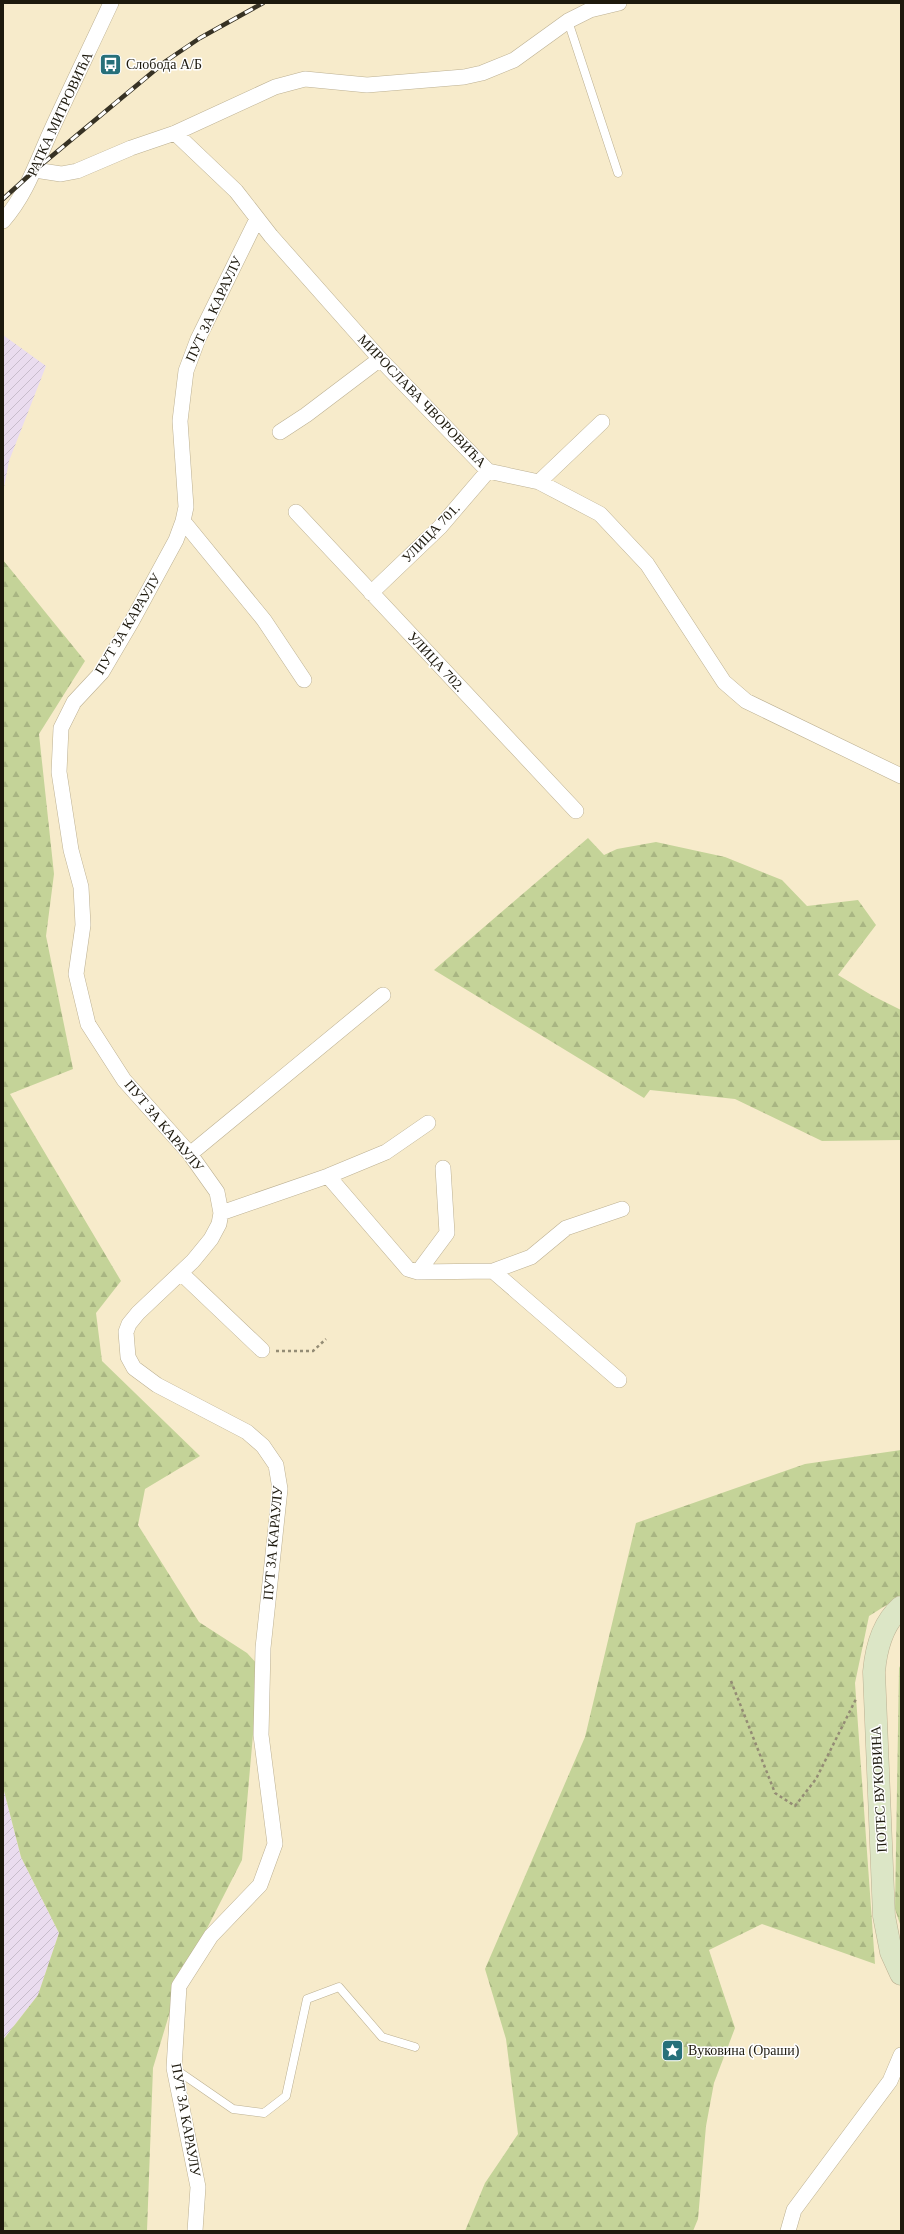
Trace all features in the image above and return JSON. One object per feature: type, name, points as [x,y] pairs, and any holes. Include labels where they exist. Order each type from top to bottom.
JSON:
[{"type":"main road","name":"ПОТЕС ВУКОВИНА","points":[[901,1607],[885,1628],[876,1649],[874,1672],[884,1916],[891,1952],[901,1974]]},
{"type":"street","name":"РАТКА МИТРОВИЋА","points":[[3,221],[15,207],[35,170],[50,132],[112,3]]},
{"type":"street","points":[[35,170],[69,174],[175,133],[275,87],[305,79],[367,85],[449,78],[482,73],[514,60],[568,21],[590,10],[619,3]]},
{"type":"street","name":"МИРОСЛАВА ЧВОРОВИЋА","points":[[175,133],[236,191],[257,219],[380,359],[488,471],[539,482],[600,514],[647,564],[724,682],[746,701],[901,776]]},
{"type":"street","name":"ПУТ ЗА КАРАУЛУ","points":[[195,2231],[198,2187],[174,2068],[179,1986],[211,1936],[260,1885],[275,1844],[262,1727],[263,1648],[280,1489],[276,1466],[263,1446],[252,1437],[156,1385],[134,1368],[128,1358],[126,1332],[129,1324],[138,1313],[181,1273],[211,1239],[219,1224],[221,1213],[217,1192],[190,1154],[124,1080],[88,1024],[76,974],[83,925],[81,887],[71,850],[59,772],[61,728],[74,702],[102,672],[129,628],[176,540],[183,521],[186,507],[180,421],[186,371],[198,339],[257,219]]},
{"type":"street","points":[[280,432],[306,415],[380,359]]},
{"type":"street","points":[[539,482],[602,422]]},
{"type":"street","name":"УЛИЦА 701.","points":[[371,593],[440,526],[488,471]]},
{"type":"street","name":"УЛИЦА 702.","points":[[296,512],[576,811]]},
{"type":"street","points":[[183,521],[264,620],[304,680]]},
{"type":"street","points":[[190,1154],[383,995]]},
{"type":"street","points":[[221,1213],[328,1176],[386,1152],[428,1123]]},
{"type":"street","points":[[418,1272],[447,1233],[443,1168]]},
{"type":"street","points":[[328,1176],[408,1269],[418,1272],[493,1271],[531,1257],[566,1228],[622,1209]]},
{"type":"street","points":[[493,1271],[619,1380]]},
{"type":"street","points":[[181,1273],[262,1350]]},
{"type":"street","points":[[788,2231],[794,2210],[890,2081],[901,2055]]},
{"type":"lane","points":[[568,21],[618,173]]},
{"type":"lane","points":[[174,2068],[233,2109],[264,2113],[286,2096],[307,1999],[338,1987],[382,2037],[415,2047]]},
{"type":"path","points":[[262,1350],[312,1351],[326,1339]]},
{"type":"path","points":[[731,1681],[775,1793],[795,1806],[816,1779],[858,1696]]},
{"type":"shaded area","points":[[3,335],[46,366],[9,461],[3,493]]},
{"type":"shaded area","points":[[3,1787],[21,1857],[59,1933],[38,1995],[3,2040]]},
{"type":"green space","points":[[3,560],[85,661],[39,734],[54,874],[46,936],[73,1069],[10,1094],[121,1281],[96,1313],[102,1361],[200,1456],[145,1489],[138,1525],[199,1622],[247,1653],[259,1666],[242,1860],[178,1985],[153,2068],[147,2231],[3,2231],[3,2040],[38,1995],[59,1933],[21,1857],[3,1787]]},
{"type":"green space","points":[[588,838],[604,855],[617,849],[656,842],[725,857],[782,880],[807,906],[858,900],[876,925],[838,975],[873,996],[901,1010],[901,1140],[822,1141],[735,1099],[650,1090],[644,1098],[434,970]]},
{"type":"green space","points":[[901,1450],[901,1596],[869,1616],[855,1683],[875,1964],[762,1924],[709,1950],[735,2028],[714,2083],[706,2126],[698,2219],[693,2231],[465,2231],[485,2183],[518,2134],[506,2039],[485,1969],[585,1737],[636,1523],[805,1464]]},
{"type":"green space","points":[[901,1664],[901,1927],[895,1909],[899,1668]]},
{"type":"railway","points":[[3,199],[35,170],[166,61],[200,38],[263,3]]},
{"type":"place","name":"Слобода А/Б","points":[[110,64]]},
{"type":"place","name":"Вуковина (Ораши)","points":[[672,2050]]}]
